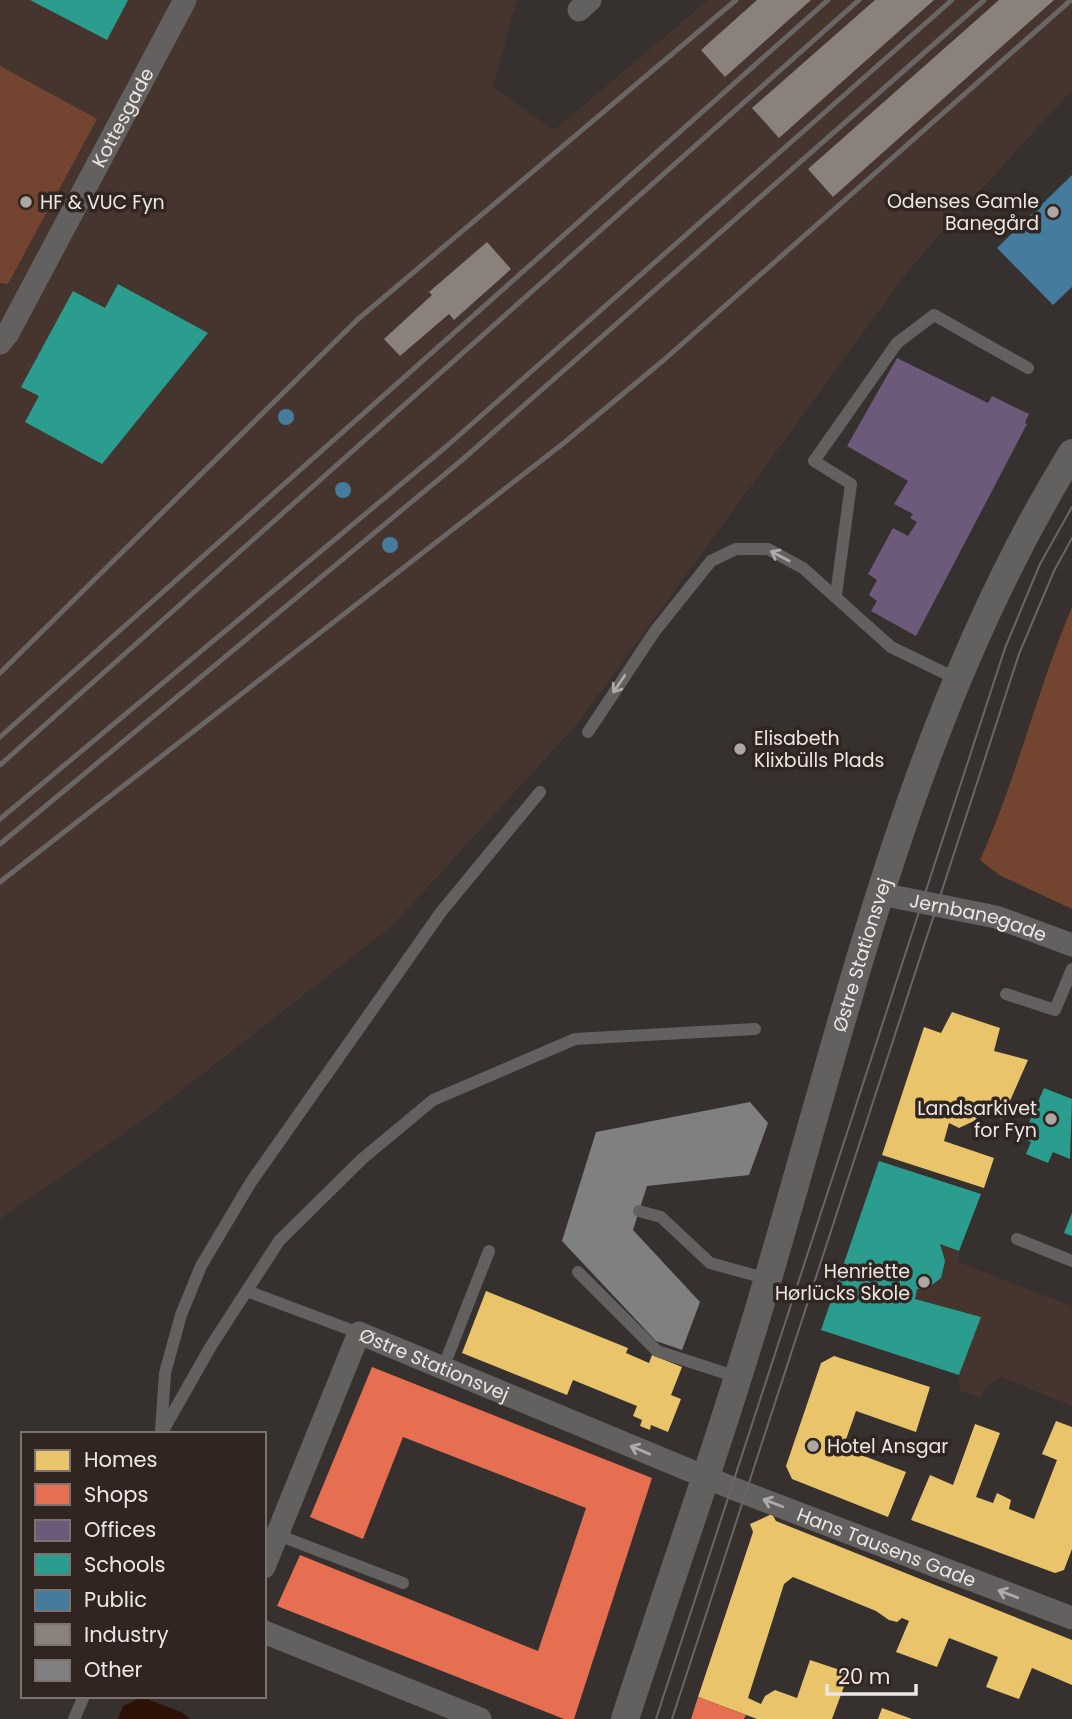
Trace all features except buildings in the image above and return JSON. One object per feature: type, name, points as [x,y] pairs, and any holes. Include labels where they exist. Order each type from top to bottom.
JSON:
[{"type":"street","name":"Kottesgade","points":[[0,343],[8,333],[186,0]]},
{"type":"street","name":"Østre Stationsvej","points":[[625,1719],[768,1279],[866,933],[907,812],[959,680],[1004,578],[1072,453]]},
{"type":"street","name":"Jernbanegade","points":[[881,894],[996,917],[1072,945]]},
{"type":"street","name":"Østre Stationsvej","points":[[266,1562],[359,1333],[704,1476]]},
{"type":"street","name":"Hans Tausens Gade","points":[[704,1476],[1072,1618]]},
{"type":"street","points":[[266,1633],[480,1719]]},
{"type":"lane","points":[[836,595],[851,484],[814,461],[897,343],[934,315],[1028,368]]},
{"type":"lane","points":[[588,732],[655,631],[711,561],[736,549],[768,549],[803,568],[836,595],[871,632],[891,647],[959,680]]},
{"type":"lane","points":[[161,1432],[165,1373],[181,1315],[201,1266],[244,1194],[442,912],[540,792]]},
{"type":"lane","points":[[1006,994],[1055,1010],[1072,968]]},
{"type":"lane","points":[[162,1432],[211,1346],[279,1241],[362,1159],[433,1100],[575,1039],[755,1029]]},
{"type":"lane","points":[[639,1210],[661,1217],[710,1263],[768,1279]]},
{"type":"lane","points":[[1017,1239],[1072,1261]]},
{"type":"lane","points":[[443,1368],[489,1251]]},
{"type":"lane","points":[[578,1272],[657,1351],[737,1377]]},
{"type":"lane","points":[[247,1291],[359,1333]]},
{"type":"lane","points":[[278,1535],[403,1583]]},
{"type":"lane","points":[[74,1719],[83,1698]]},
{"type":"shaded area","points":[[0,0],[517,0],[493,87],[554,130],[708,0],[1072,0],[1072,90],[911,267],[578,723],[392,926],[146,1118],[0,1219]]},
{"type":"shaded area","points":[[0,66],[97,119],[8,284],[0,283]]},
{"type":"shaded area","points":[[1072,607],[1072,909],[999,875],[980,860],[1005,798]]},
{"type":"shaded area","name":"Henriette Hørlücks Skole","points":[[879,1161],[981,1194],[959,1251],[958,1262],[1072,1306],[1072,1406],[1001,1377],[986,1387],[981,1398],[960,1391],[959,1375],[821,1330]]},
{"type":"shaded area","points":[[145,1698],[183,1713],[190,1719],[118,1719],[123,1706]]},
{"type":"tram line","points":[[656,1719],[1005,648],[1040,564],[1072,507]]},
{"type":"tram line","points":[[672,1719],[1019,654],[1054,571],[1072,538]]},
{"type":"railway","points":[[0,673],[357,320],[736,0]]},
{"type":"railway","points":[[0,737],[828,0]]},
{"type":"railway","points":[[0,765],[859,0]]},
{"type":"railway","points":[[0,819],[448,445],[952,0]]},
{"type":"railway","points":[[0,844],[462,460],[984,0]]},
{"type":"railway","points":[[0,882],[565,442],[665,359],[1071,0]]},
{"type":"place","name":"HF & VUC Fyn","points":[[26,202]]},
{"type":"place","name":"Odenses Gamle Banegård","points":[[1053,212]]},
{"type":"place","name":"Elisabeth Klixbülls Plads","points":[[740,749]]},
{"type":"place","name":"Landsarkivet for Fyn","points":[[1051,1119]]},
{"type":"place","name":"Henriette Hørlücks Skole","points":[[924,1282]]},
{"type":"place","name":"Hotel Ansgar","points":[[813,1446]]}]
